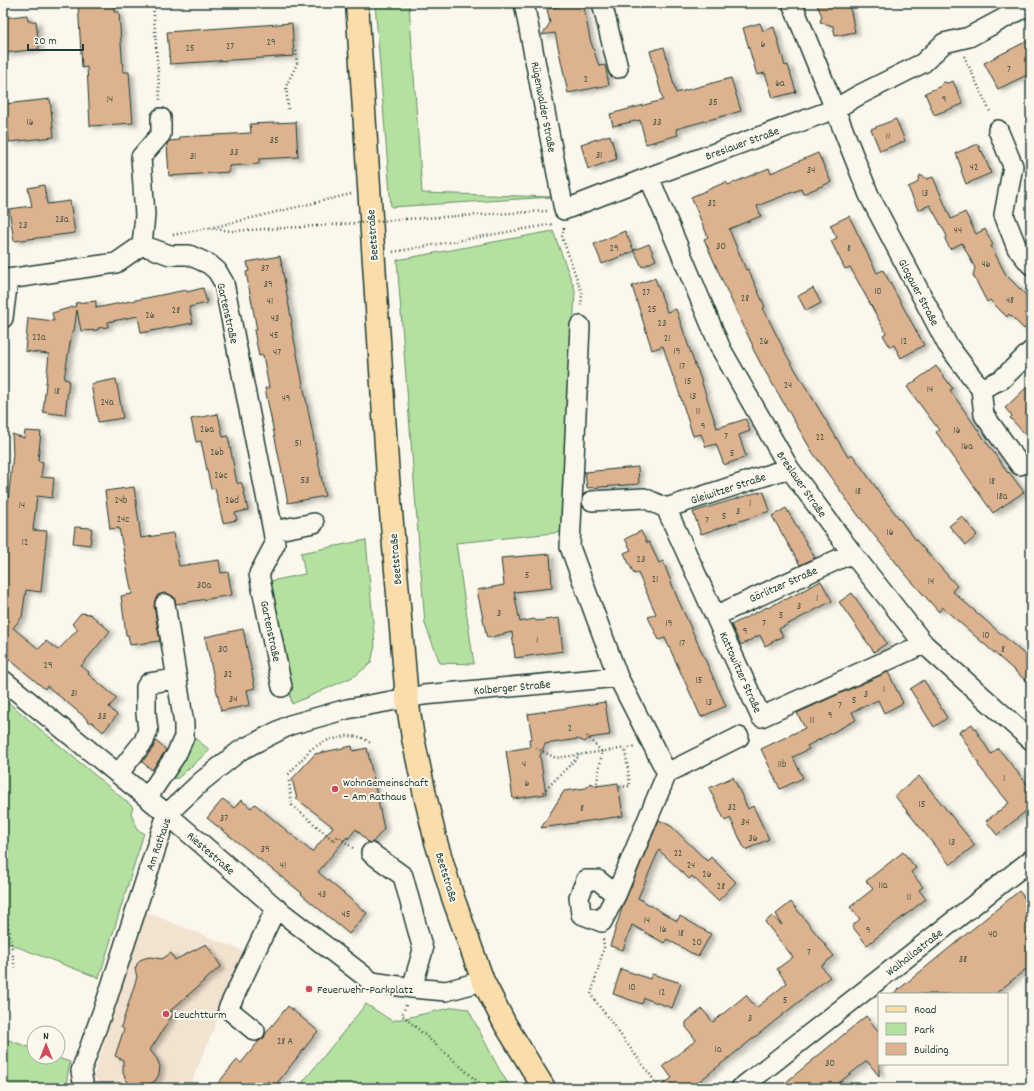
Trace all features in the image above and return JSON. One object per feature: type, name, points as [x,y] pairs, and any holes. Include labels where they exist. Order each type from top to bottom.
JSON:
[{"type":"main road","name":"Beetstraße","points":[[357,3],[388,476],[407,699],[423,788],[436,842],[452,895],[483,981],[505,1024],[544,1088]]},
{"type":"street","name":"Rügenwalder Straße","points":[[524,3],[565,216]]},
{"type":"street","points":[[602,3],[618,68]]},
{"type":"street","name":"Glogauer Straße","points":[[792,3],[869,195],[946,344],[981,390]]},
{"type":"street","points":[[835,109],[859,95],[923,63],[944,43],[969,37],[1031,4]]},
{"type":"street","name":"Breslauer Straße","points":[[565,216],[649,176],[835,109]]},
{"type":"street","points":[[3,318],[6,278],[116,263],[142,245],[145,215],[142,157],[161,134],[161,118]]},
{"type":"street","points":[[998,130],[1013,166],[1004,215],[1017,248],[1031,265]]},
{"type":"street","name":"Breslauer Straße","points":[[649,176],[721,349],[789,468],[852,553],[924,644],[1031,740]]},
{"type":"street","name":"Gartenstraße","points":[[142,245],[170,255],[189,255],[209,264],[217,271],[224,283],[275,544],[259,574],[282,687]]},
{"type":"street","points":[[580,326],[570,547],[618,677],[667,774]]},
{"type":"street","points":[[1020,465],[984,415],[981,390],[1002,379],[1031,351]]},
{"type":"street","name":"Gleiwitzer Straße","points":[[666,508],[789,468]]},
{"type":"street","points":[[592,501],[644,498],[666,508]]},
{"type":"street","name":"Kattowitzer Straße","points":[[666,508],[761,717],[924,644]]},
{"type":"street","points":[[273,531],[314,523]]},
{"type":"street","name":"Görlitzer Straße","points":[[715,616],[852,553]]},
{"type":"street","points":[[147,798],[176,754],[184,737],[184,724],[165,604]]},
{"type":"street","name":"Kolberger Straße","points":[[407,699],[424,695],[618,677]]},
{"type":"street","points":[[118,774],[144,741],[148,730],[146,713],[146,687],[149,683],[176,679]]},
{"type":"street","name":"Riestestraße","points":[[3,680],[167,814],[276,908],[372,982],[446,991],[483,981]]},
{"type":"street","name":"Am Rathaus","points":[[84,1088],[81,1071],[91,1046],[167,814],[202,781],[241,750],[290,725],[347,709],[407,699]]},
{"type":"street","points":[[616,895],[598,880],[586,880],[579,897],[581,914],[602,922],[616,895],[667,774],[739,737]]},
{"type":"street","points":[[371,853],[403,876],[423,950],[412,988]]},
{"type":"street","name":"Walhallastraße","points":[[741,1088],[1031,860]]},
{"type":"street","points":[[255,1031],[228,1009],[276,908]]},
{"type":"path","points":[[153,3],[161,118]]},
{"type":"path","points":[[944,43],[964,55],[998,130]]},
{"type":"path","points":[[288,109],[286,86],[297,64],[296,48]]},
{"type":"path","points":[[171,235],[369,190]]},
{"type":"path","points":[[207,228],[232,231],[406,219],[565,216]]},
{"type":"path","points":[[374,256],[565,216]]},
{"type":"path","points":[[565,216],[562,237],[582,293],[580,326]]},
{"type":"path","points":[[371,853],[367,858],[338,836],[334,841],[292,805],[288,775],[311,749],[325,741],[347,736],[361,737],[372,744]]},
{"type":"path","points":[[587,736],[602,752]]},
{"type":"path","points":[[536,748],[556,758],[652,745]]},
{"type":"path","points":[[620,787],[630,786],[625,748]]},
{"type":"path","points":[[596,789],[602,752]]},
{"type":"path","points":[[543,792],[580,755]]},
{"type":"path","points":[[3,808],[7,864],[3,887]]},
{"type":"path","points":[[3,904],[9,930],[15,970]]},
{"type":"path","points":[[602,922],[604,947],[591,995],[660,1088]]},
{"type":"path","points":[[412,988],[402,1015],[485,1088]]},
{"type":"shaded area","name":"Leuchtturm","points":[[145,912],[246,952],[189,1088],[107,1088],[93,1077]]},
{"type":"green space","points":[[375,3],[409,3],[422,193],[552,197],[391,207]]},
{"type":"green space","points":[[553,231],[575,290],[564,532],[456,543],[474,664],[440,663],[425,624],[397,260]]},
{"type":"green space","points":[[366,540],[375,645],[371,663],[355,676],[292,704],[266,582],[305,574],[301,553]]},
{"type":"green space","points":[[3,698],[133,807],[131,813],[137,830],[144,833],[99,978],[7,943],[3,954]]},
{"type":"green space","points":[[192,736],[210,750],[178,778],[163,780]]},
{"type":"green space","points":[[366,1004],[392,1021],[454,1007],[468,1009],[499,1069],[511,1088],[298,1088]]},
{"type":"green space","points":[[3,1038],[26,1046],[26,1065],[66,1065],[66,1061],[70,1062],[67,1078],[68,1088],[3,1088]]},
{"type":"building","points":[[78,3],[114,3],[114,12],[119,12],[123,72],[129,72],[133,123],[90,126],[87,67],[82,68]]},
{"type":"building","points":[[567,3],[583,3],[590,39],[599,66],[605,65],[609,85],[568,93],[555,33],[542,35],[550,23],[547,9],[567,5]]},
{"type":"building","points":[[816,3],[847,3],[851,12],[855,32],[835,36],[833,26],[820,22],[822,16]]},
{"type":"building","points":[[27,15],[28,21],[36,21],[39,49],[3,53],[3,18]]},
{"type":"building","points":[[292,23],[294,56],[170,64],[167,32]]},
{"type":"building","points":[[760,23],[763,31],[774,27],[785,66],[788,65],[796,92],[773,98],[765,73],[757,75],[743,28]]},
{"type":"building","points":[[1031,39],[1031,73],[998,89],[984,63]]},
{"type":"building","points":[[664,47],[676,93],[731,78],[741,111],[676,129],[678,135],[646,144],[640,120],[613,126],[610,114],[663,100],[650,51]]},
{"type":"building","points":[[953,81],[963,104],[934,115],[925,93],[941,86],[943,82],[948,83]]},
{"type":"building","points":[[50,99],[54,137],[9,142],[5,104]]},
{"type":"building","points":[[896,119],[905,141],[880,151],[871,129]]},
{"type":"building","points":[[296,122],[298,157],[259,159],[259,164],[229,166],[229,172],[169,176],[167,144],[169,141],[180,140],[179,137],[251,133],[250,124]]},
{"type":"building","points":[[610,135],[617,159],[588,169],[581,144]]},
{"type":"building","points":[[978,144],[991,173],[966,184],[956,153]]},
{"type":"building","points":[[818,153],[831,182],[803,194],[801,189],[757,206],[761,216],[729,229],[746,270],[748,269],[765,307],[763,308],[787,356],[848,457],[852,454],[916,540],[957,586],[952,591],[1031,660],[1031,685],[942,607],[939,612],[906,575],[858,515],[813,453],[762,366],[752,347],[753,346],[704,239],[708,237],[691,197],[726,182],[728,185],[769,168],[771,173]]},
{"type":"building","points":[[920,175],[927,179],[933,177],[951,219],[965,212],[976,234],[985,229],[993,245],[991,246],[1006,275],[1031,300],[1031,321],[1024,329],[1009,314],[1007,317],[990,300],[987,302],[973,275],[975,268],[962,243],[950,249],[945,239],[947,236],[930,205],[918,210],[908,187],[917,183]]},
{"type":"building","points":[[44,185],[47,204],[70,201],[75,233],[14,241],[9,209],[32,206],[28,188]]},
{"type":"building","points":[[849,216],[877,273],[883,270],[924,345],[901,358],[894,345],[890,347],[883,335],[886,333],[850,267],[845,269],[831,241],[837,238],[830,225]]},
{"type":"building","points":[[625,231],[634,251],[602,264],[594,244]]},
{"type":"building","points":[[649,244],[656,260],[642,267],[634,250]]},
{"type":"building","points":[[280,256],[294,339],[325,496],[288,503],[265,388],[269,388],[263,355],[259,356],[254,330],[257,330],[246,272],[249,271],[247,262]]},
{"type":"building","points":[[655,278],[667,312],[676,309],[717,428],[746,419],[750,431],[739,435],[746,457],[724,465],[716,444],[706,447],[701,434],[693,436],[663,346],[652,350],[632,286]]},
{"type":"building","points":[[203,288],[207,303],[189,307],[193,323],[141,333],[138,316],[108,322],[108,327],[98,328],[98,330],[81,331],[77,310],[64,379],[69,380],[65,415],[43,412],[49,354],[25,351],[28,318],[54,321],[52,313],[76,306],[75,303],[96,301],[96,308]]},
{"type":"building","points":[[813,288],[821,303],[806,311],[798,296]]},
{"type":"building","points":[[936,366],[953,389],[950,390],[1008,473],[1009,472],[1024,492],[993,513],[936,432],[939,430],[907,387]]},
{"type":"building","points":[[116,379],[123,418],[98,422],[91,384]]},
{"type":"building","points":[[1031,383],[1031,440],[1010,418],[1012,416],[1005,408]]},
{"type":"building","points":[[218,414],[223,437],[228,436],[237,483],[242,483],[248,510],[235,513],[237,520],[223,523],[215,488],[211,489],[201,441],[196,442],[191,419]]},
{"type":"building","points":[[25,431],[41,432],[38,461],[43,462],[41,477],[54,478],[52,498],[37,496],[33,530],[47,531],[41,592],[26,590],[22,617],[13,628],[39,649],[46,641],[58,650],[78,629],[72,624],[81,613],[90,614],[110,631],[81,666],[89,672],[88,674],[117,698],[109,707],[117,715],[103,732],[92,722],[88,722],[86,718],[47,686],[45,689],[3,654],[3,551],[13,454],[12,434],[24,438]]},
{"type":"building","points":[[638,467],[639,484],[587,488],[585,472]]},
{"type":"building","points":[[134,487],[141,538],[173,533],[179,566],[219,560],[221,573],[228,572],[232,595],[176,604],[174,597],[169,594],[164,593],[158,595],[154,606],[160,641],[130,645],[128,635],[126,635],[121,596],[132,594],[119,528],[110,529],[105,491]]},
{"type":"building","points":[[764,492],[770,511],[701,534],[693,512],[755,493]]},
{"type":"building","points":[[786,508],[815,558],[800,565],[772,516]]},
{"type":"building","points":[[962,516],[977,535],[966,545],[949,526]]},
{"type":"building","points":[[75,527],[92,528],[90,545],[73,543]]},
{"type":"building","points":[[641,531],[647,543],[649,542],[659,563],[663,561],[676,595],[726,706],[701,717],[665,638],[659,640],[648,617],[656,614],[638,573],[634,574],[624,553],[631,550],[625,539]]},
{"type":"building","points":[[550,554],[552,588],[514,592],[520,622],[534,619],[537,621],[559,618],[563,651],[515,658],[512,632],[487,638],[477,590],[504,585],[501,558]]},
{"type":"building","points":[[821,581],[832,601],[779,629],[783,636],[765,646],[760,635],[741,645],[731,625],[784,599],[785,600]]},
{"type":"building","points":[[852,593],[887,643],[874,652],[839,602]]},
{"type":"building","points":[[243,629],[255,688],[247,690],[250,705],[221,711],[205,637]]},
{"type":"building","points":[[888,672],[903,703],[884,713],[878,700],[852,712],[856,720],[807,746],[809,749],[793,757],[803,778],[780,789],[761,749],[805,728],[797,713]]},
{"type":"building","points":[[924,680],[947,718],[934,727],[910,689]]},
{"type":"building","points":[[605,702],[610,735],[589,738],[585,742],[578,739],[545,744],[540,756],[546,794],[513,799],[506,751],[530,747],[529,739],[532,738],[528,714]]},
{"type":"building","points":[[972,724],[991,754],[998,748],[1031,789],[1031,807],[997,835],[986,821],[1009,803],[978,765],[979,764],[959,732]]},
{"type":"building","points":[[156,741],[166,750],[152,770],[142,762],[153,748]]},
{"type":"building","points":[[352,746],[353,751],[367,748],[384,829],[373,842],[369,843],[356,829],[348,839],[347,837],[318,872],[367,913],[349,934],[301,894],[302,893],[207,818],[223,799],[234,808],[241,800],[251,808],[255,804],[312,852],[333,827],[297,799],[292,779],[315,754]]},
{"type":"building","points":[[919,776],[975,845],[950,865],[895,796]]},
{"type":"building","points":[[733,777],[748,809],[753,806],[769,839],[745,850],[730,818],[725,821],[709,788]]},
{"type":"building","points":[[591,783],[596,786],[618,783],[623,816],[541,828],[564,791],[586,788]]},
{"type":"building","points":[[659,820],[671,826],[707,861],[711,857],[736,882],[718,901],[692,876],[689,879],[659,850],[638,898],[677,921],[680,916],[711,934],[698,957],[667,939],[664,943],[632,925],[623,950],[610,946],[623,905]]},
{"type":"building","points":[[903,852],[916,868],[911,872],[923,887],[919,890],[926,899],[867,945],[852,926],[860,919],[850,907],[873,889],[866,881]]},
{"type":"building","points":[[1019,891],[1031,906],[1031,965],[996,993],[894,993]]},
{"type":"building","points":[[791,902],[834,956],[821,966],[830,977],[691,1088],[658,1088],[672,1078],[663,1066],[696,1040],[686,1027],[686,1022],[702,1009],[713,1022],[746,995],[756,1008],[787,983],[777,969],[793,957],[765,922],[772,916],[782,925],[776,914]]},
{"type":"building","points":[[206,944],[221,966],[170,1011],[174,1013],[150,1050],[160,1066],[159,1074],[156,1080],[146,1087],[137,1087],[132,1085],[126,1080],[123,1073],[123,1060],[115,1056],[124,1029],[121,1027],[137,977],[135,969],[137,964],[140,960],[145,958],[150,957],[162,959],[171,953],[175,960]]},
{"type":"building","points":[[621,969],[650,979],[652,974],[681,983],[672,1008],[644,998],[642,1004],[613,994]]},
{"type":"building","points":[[288,1006],[318,1031],[274,1087],[268,1081],[262,1088],[214,1088],[237,1060],[241,1063],[259,1041],[264,1038],[266,1033]]},
{"type":"building","points":[[866,1016],[878,1031],[879,1076],[867,1061],[832,1088],[779,1088]]},
{"type":"place","name":"WohnGemeinschaft – Am Rathaus","points":[[335,789]]},
{"type":"place","name":"Feuerwehr-Parkplatz","points":[[309,989]]},
{"type":"place","name":"Leuchtturm","points":[[166,1014]]}]
